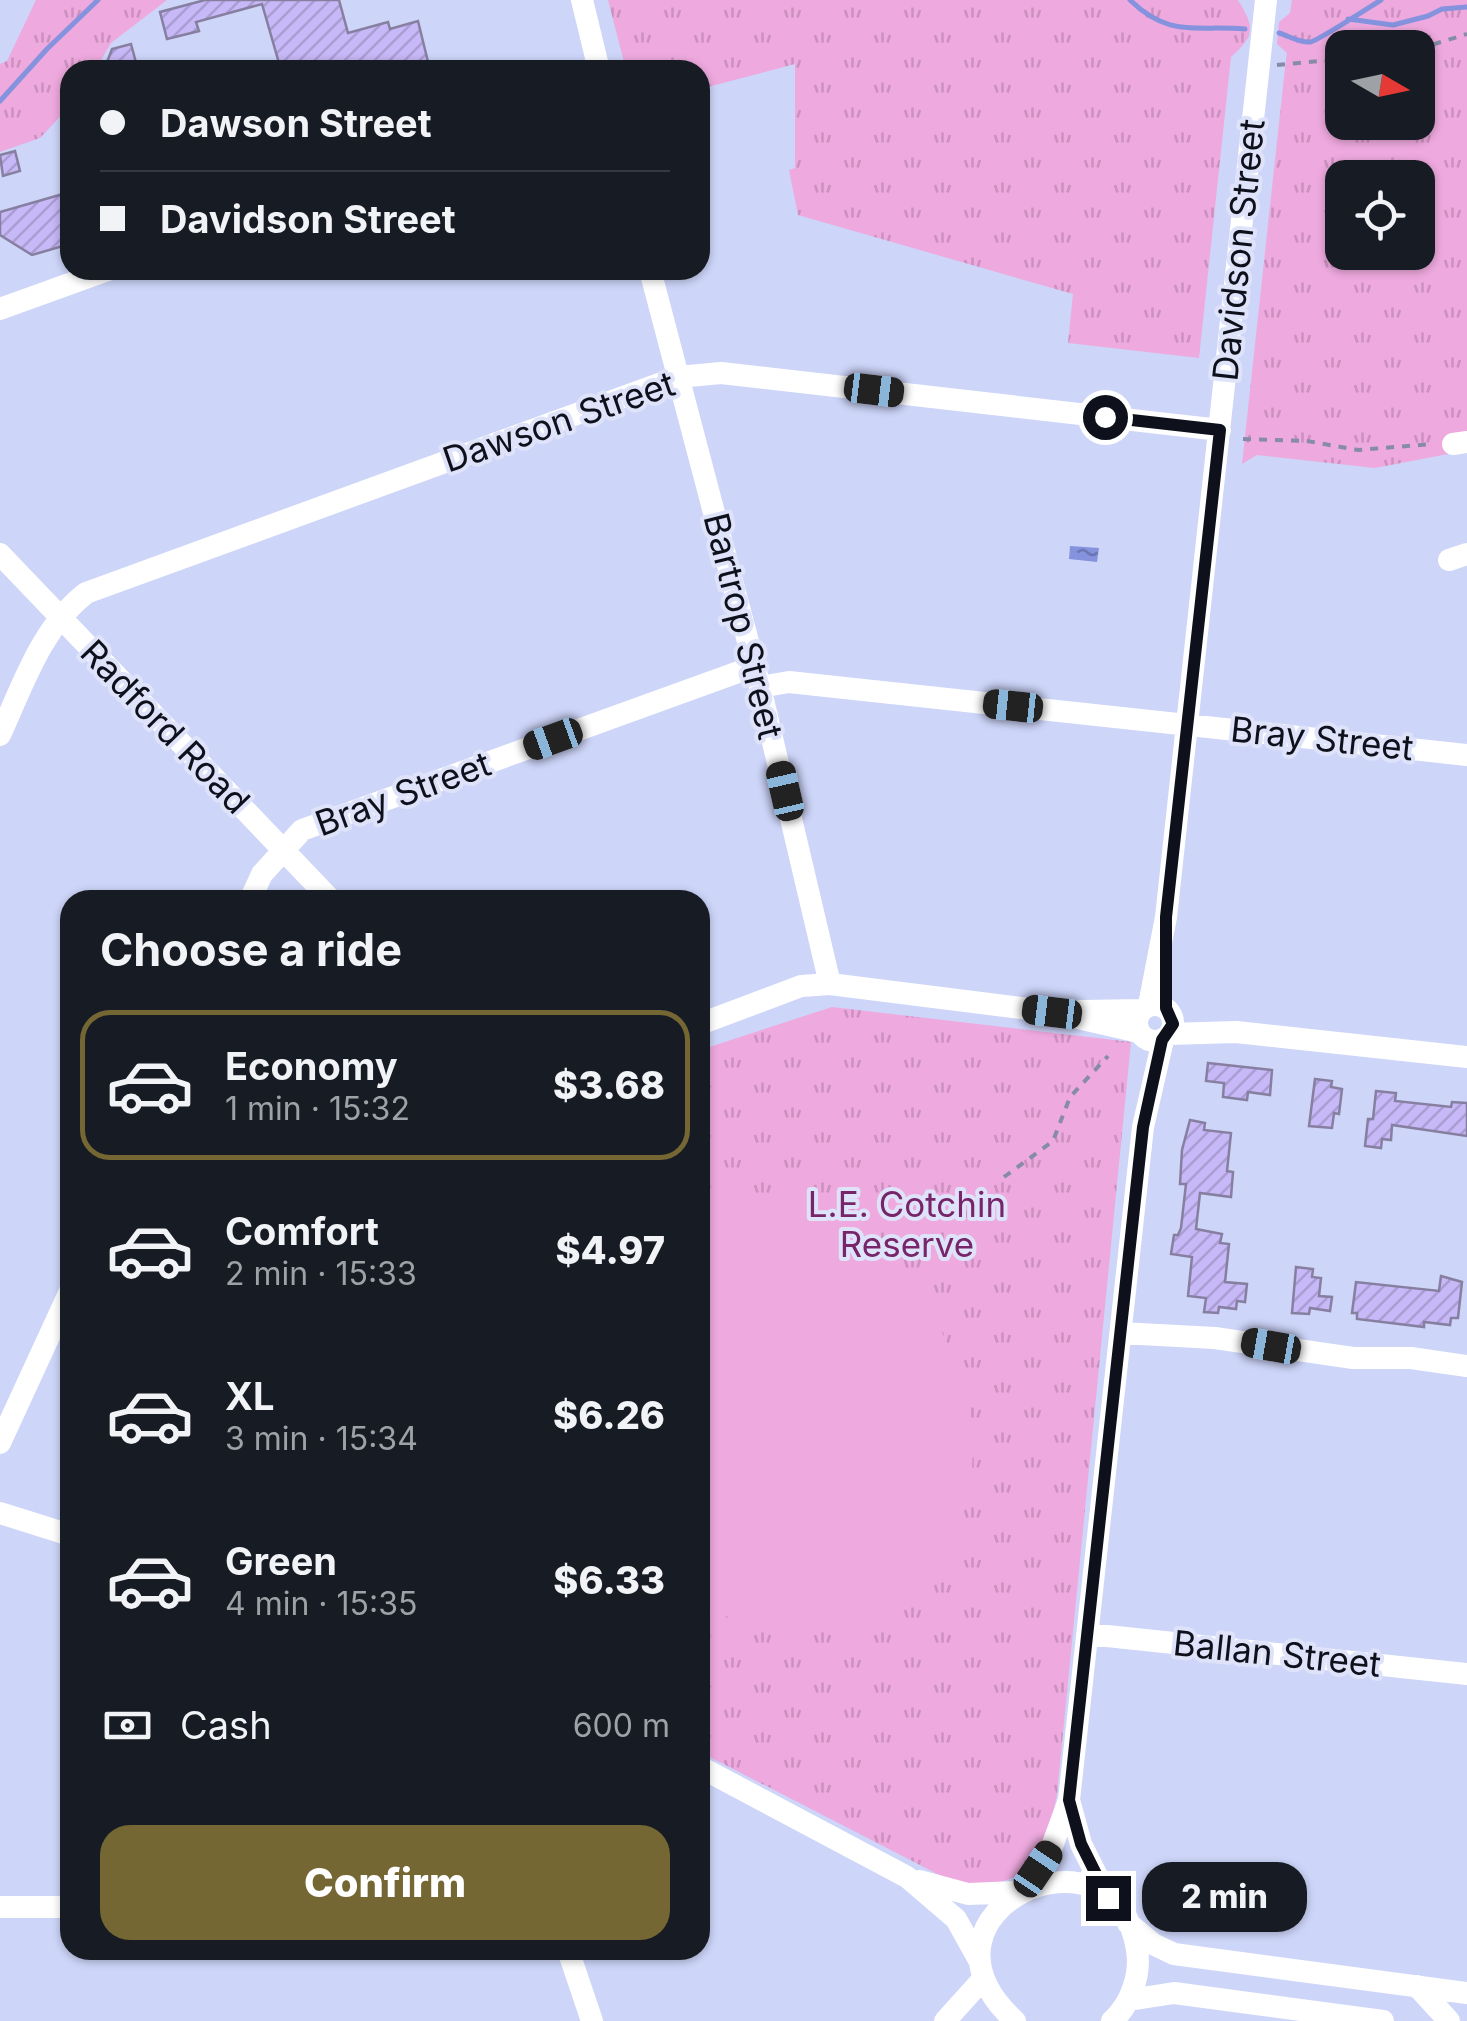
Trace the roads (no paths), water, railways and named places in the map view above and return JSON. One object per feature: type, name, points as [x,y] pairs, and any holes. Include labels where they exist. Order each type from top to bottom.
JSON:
[{"type":"street","points":[[582,0],[597,60]]},
{"type":"street","name":"Davidson Street","points":[[981,1971],[982,1942],[989,1922],[1021,1890],[1051,1849],[1069,1800],[1266,0]]},
{"type":"street","points":[[0,309],[80,280]]},
{"type":"street","name":"Bartrop Street","points":[[653,280],[757,676],[830,984]]},
{"type":"street","name":"Dawson Street","points":[[0,735],[45,638],[69,606],[86,593],[678,377],[721,373],[1220,430]]},
{"type":"street","name":"Radford Road","points":[[0,554],[321,890]]},
{"type":"street","name":"Bray Street","points":[[255,890],[262,874],[302,830],[757,676],[1467,755]]},
{"type":"street","points":[[710,1020],[800,986],[830,984],[1467,1057]]},
{"type":"street","points":[[0,1442],[60,1313]]},
{"type":"street","points":[[1121,1333],[1215,1338],[1353,1358],[1412,1358],[1467,1366]]},
{"type":"street","points":[[0,1514],[60,1532]]},
{"type":"street","name":"Ballan Street","points":[[1088,1634],[1467,1674]]},
{"type":"street","points":[[710,1772],[907,1877],[968,1894],[1068,1881],[1090,1887],[1108,1898]]},
{"type":"street","name":"Davidson Street","points":[[1069,1800],[1081,1844],[1108,1898],[1128,1923]]},
{"type":"street","points":[[907,1877],[956,1919],[991,1996],[1014,2021]]},
{"type":"street","points":[[0,1907],[60,1908]]},
{"type":"street","points":[[1128,1923],[1153,1944],[1174,1954],[1467,1993]]},
{"type":"street","points":[[1120,2014],[1137,1961],[1128,1923]]},
{"type":"street","points":[[571,1960],[592,2021]]},
{"type":"street","points":[[945,2021],[981,1971]]},
{"type":"street","points":[[1417,1986],[1450,2021]]},
{"type":"street","points":[[1120,2014],[1174,1993],[1383,2021]]},
{"type":"water","points":[[1070,546],[1099,548],[1097,562],[1069,559]]},
{"type":"waterway","points":[[0,101],[98,0]]},
{"type":"waterway","points":[[1130,0],[1170,25],[1245,29]]},
{"type":"waterway","points":[[1279,33],[1310,42],[1381,0]]},
{"type":"waterway","points":[[1348,19],[1393,25],[1442,9],[1467,7]]},
{"type":"park label","name":"L.E. Cotchin Reserve","points":[[907,1225]]}]
